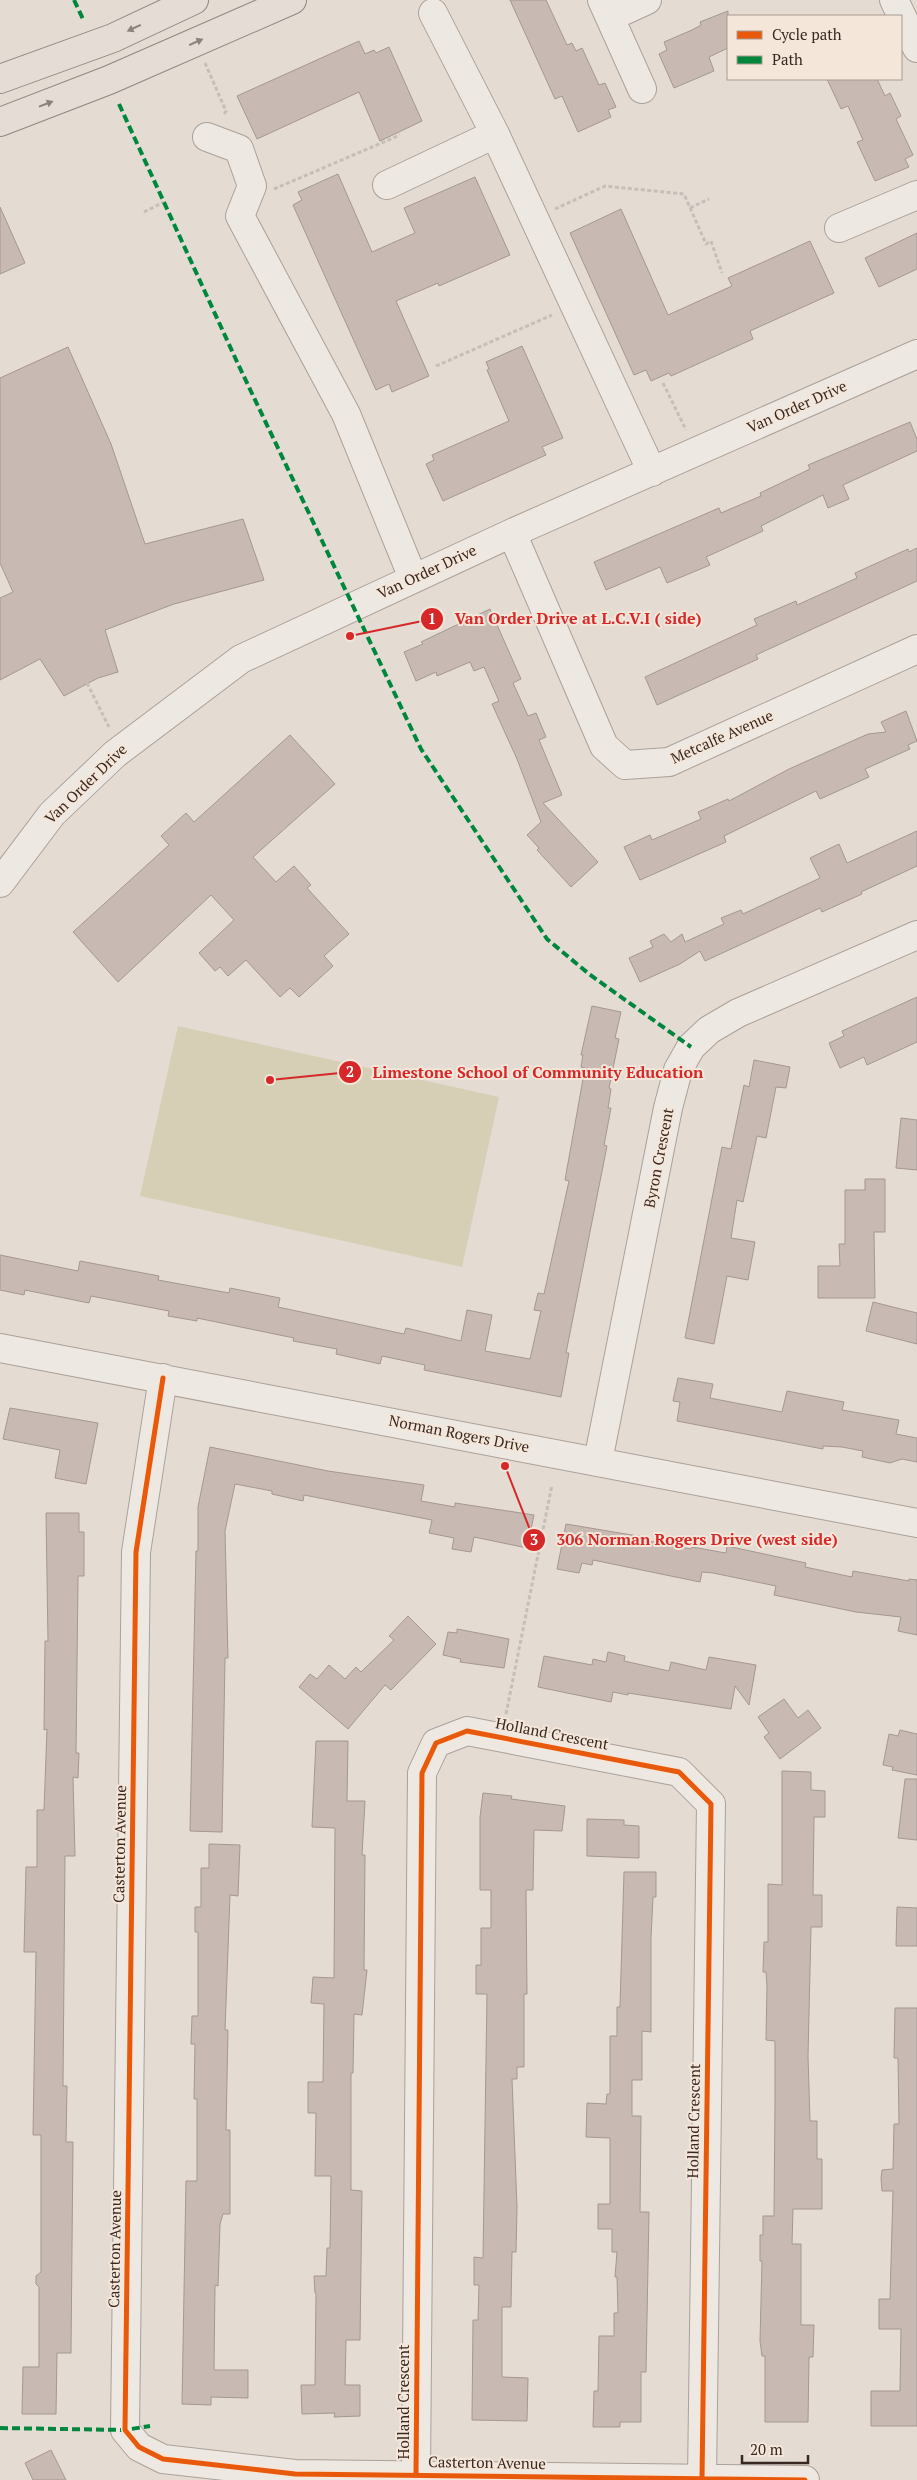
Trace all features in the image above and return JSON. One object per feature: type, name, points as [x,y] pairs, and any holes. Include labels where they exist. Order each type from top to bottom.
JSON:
[{"type":"main road","points":[[0,79],[113,38],[194,0]]},
{"type":"main road","points":[[0,122],[109,80],[292,0]]},
{"type":"street","points":[[642,89],[606,8],[647,0]]},
{"type":"street","points":[[894,0],[901,15]]},
{"type":"street","points":[[433,13],[495,134],[652,472]]},
{"type":"street","points":[[902,17],[917,48]]},
{"type":"street","points":[[387,185],[495,134]]},
{"type":"street","points":[[207,137],[239,149],[252,186],[240,216],[346,414],[413,578]]},
{"type":"street","points":[[839,228],[917,195]]},
{"type":"street","name":"Van Order Drive","points":[[0,883],[52,814],[114,754],[233,665],[303,629],[512,532],[917,354]]},
{"type":"street","name":"Metcalfe Avenue","points":[[512,532],[604,746],[625,765],[669,762],[917,649]]},
{"type":"street","name":"Byron Crescent","points":[[598,1461],[668,1108],[678,1070],[692,1047],[709,1030],[738,1013],[917,935]]},
{"type":"street","name":"Norman Rogers Drive","points":[[0,1348],[917,1523]]},
{"type":"street","name":"Casterton Avenue","points":[[163,1378],[136,1552],[125,2430],[139,2447],[163,2459],[295,2474],[805,2480]]},
{"type":"street","name":"Holland Crescent","points":[[416,2474],[422,1773],[436,1743],[467,1731],[501,1736],[679,1772],[712,1804],[702,2479]]},
{"type":"path","points":[[205,62],[226,111],[207,137]]},
{"type":"path","points":[[252,186],[265,180],[270,190],[400,135]]},
{"type":"path","points":[[533,219],[605,186],[684,194],[706,244],[712,241],[722,273]]},
{"type":"path","points":[[690,208],[709,199]]},
{"type":"path","points":[[144,212],[164,202]]},
{"type":"path","points":[[436,366],[573,305]]},
{"type":"path","points":[[663,383],[686,431]]},
{"type":"path","points":[[87,683],[109,727]]},
{"type":"path","points":[[501,1736],[552,1485]]},
{"type":"shaded area","points":[[178,1026],[499,1097],[462,1267],[140,1196]]},
{"type":"building","points":[[510,0],[546,0],[567,45],[572,43],[576,51],[582,48],[599,85],[605,83],[616,107],[608,110],[611,117],[578,132],[562,96],[555,99]]},
{"type":"building","points":[[728,11],[727,48],[709,57],[714,71],[674,88],[659,54],[667,50],[664,42],[701,25],[700,22]]},
{"type":"building","points":[[359,41],[365,54],[374,50],[376,53],[389,47],[422,121],[380,141],[359,92],[257,139],[237,96]]},
{"type":"building","points":[[827,80],[877,80],[885,96],[890,93],[901,116],[896,119],[913,155],[905,159],[909,167],[875,181],[857,142],[863,140],[848,106],[841,109]]},
{"type":"building","points":[[338,174],[372,252],[415,233],[404,208],[475,177],[510,255],[439,286],[438,283],[396,301],[429,376],[392,392],[389,384],[376,390],[293,205],[302,200],[298,192]]},
{"type":"building","points":[[0,207],[25,263],[0,274]]},
{"type":"building","points":[[621,209],[668,315],[732,286],[728,278],[810,241],[834,293],[750,331],[753,339],[671,376],[669,373],[651,381],[646,370],[634,375],[570,233]]},
{"type":"building","points":[[917,233],[917,269],[879,287],[865,258]]},
{"type":"building","points":[[522,346],[563,438],[542,447],[546,455],[443,501],[426,464],[434,460],[432,455],[509,421],[487,370],[489,369],[486,362]]},
{"type":"building","points":[[68,347],[111,444],[145,544],[243,519],[264,580],[174,604],[105,630],[118,672],[98,678],[64,696],[40,659],[0,680],[0,598],[13,592],[0,563],[0,378]]},
{"type":"building","points":[[910,422],[917,439],[917,451],[843,485],[849,499],[828,508],[823,495],[761,526],[763,531],[706,557],[710,565],[667,583],[660,567],[606,590],[594,562],[719,508],[721,513],[761,496],[760,493],[810,469],[808,465]]},
{"type":"building","points":[[917,548],[917,581],[756,655],[758,659],[657,705],[645,677],[757,625],[754,619],[796,601],[797,605],[857,578],[855,573],[908,549],[909,552]]},
{"type":"building","points":[[490,609],[521,679],[513,683],[528,716],[536,713],[546,737],[539,740],[562,795],[543,803],[598,862],[571,887],[537,850],[539,848],[527,835],[541,822],[517,759],[492,704],[499,701],[484,667],[474,671],[470,662],[437,676],[436,672],[416,681],[404,652]]},
{"type":"building","points":[[906,711],[917,741],[908,745],[910,749],[865,769],[869,777],[820,799],[816,791],[724,836],[726,842],[640,880],[624,847],[650,835],[652,840],[701,819],[698,812],[728,799],[729,801],[789,769],[868,734],[886,732],[881,722]]},
{"type":"building","points":[[290,735],[335,784],[253,857],[276,882],[294,866],[311,885],[307,888],[349,934],[324,956],[333,966],[299,997],[290,988],[280,997],[246,960],[228,976],[220,967],[215,971],[199,953],[234,920],[211,895],[118,982],[73,932],[169,845],[161,836],[186,813],[194,822]]},
{"type":"building","points":[[917,831],[917,866],[822,912],[820,908],[705,961],[700,951],[680,964],[640,982],[629,958],[653,947],[650,941],[664,934],[671,942],[682,934],[685,942],[724,924],[721,918],[741,910],[743,914],[820,878],[810,858],[839,844],[847,863]]},
{"type":"building","points":[[917,997],[917,1042],[867,1065],[864,1057],[840,1068],[829,1043],[844,1036],[842,1031]]},
{"type":"building","points":[[592,1006],[621,1012],[615,1038],[619,1039],[609,1088],[611,1089],[608,1108],[611,1108],[604,1145],[607,1146],[566,1353],[569,1353],[561,1397],[424,1370],[425,1365],[382,1356],[380,1364],[336,1354],[337,1349],[293,1341],[294,1338],[197,1318],[197,1321],[168,1316],[169,1311],[91,1296],[89,1303],[25,1290],[24,1295],[0,1290],[0,1255],[78,1271],[80,1261],[159,1276],[158,1280],[229,1293],[230,1288],[280,1298],[278,1307],[404,1334],[406,1328],[461,1341],[467,1310],[492,1315],[485,1351],[530,1359],[541,1311],[534,1310],[538,1293],[544,1294],[569,1181],[565,1180],[585,1068],[581,1067],[583,1055],[581,1055]]},
{"type":"building","points":[[754,1060],[790,1067],[786,1088],[776,1087],[766,1138],[757,1136],[743,1202],[737,1200],[731,1238],[755,1242],[748,1280],[727,1276],[714,1344],[685,1338],[722,1147],[731,1149],[744,1085],[749,1087]]},
{"type":"building","points":[[901,1118],[917,1120],[917,1170],[896,1168]]},
{"type":"building","points":[[865,1179],[885,1179],[885,1232],[874,1232],[875,1298],[818,1298],[818,1266],[840,1266],[839,1244],[845,1244],[845,1190],[865,1190]]},
{"type":"building","points":[[873,1302],[917,1313],[917,1344],[866,1331]]},
{"type":"building","points":[[678,1378],[713,1384],[710,1398],[782,1412],[787,1391],[844,1402],[842,1410],[899,1420],[896,1434],[917,1438],[917,1462],[902,1459],[890,1463],[862,1457],[863,1451],[823,1446],[823,1449],[677,1421],[680,1402],[673,1401]]},
{"type":"building","points":[[10,1408],[98,1423],[86,1484],[55,1478],[60,1450],[3,1439]]},
{"type":"building","points":[[210,1447],[328,1471],[424,1485],[421,1501],[455,1507],[455,1503],[534,1515],[527,1548],[474,1537],[471,1552],[452,1549],[454,1538],[429,1533],[432,1520],[304,1495],[303,1501],[272,1494],[272,1491],[235,1484],[225,1531],[228,1658],[225,1658],[222,1832],[190,1831],[198,1507]]},
{"type":"building","points":[[46,1513],[79,1513],[79,1532],[84,1532],[84,1576],[78,1576],[76,1753],[79,1753],[78,1778],[73,1777],[75,1856],[65,1856],[63,2086],[67,2086],[66,2142],[73,2142],[71,2353],[57,2353],[56,2414],[22,2414],[23,2367],[39,2367],[39,2287],[36,2284],[36,2276],[41,2272],[41,2135],[33,2135],[36,1952],[24,1952],[26,1867],[37,1867],[37,1810],[44,1810],[47,1729],[44,1730],[45,1641],[48,1641]]},
{"type":"building","points":[[566,1524],[644,1537],[643,1540],[691,1549],[692,1547],[726,1553],[727,1546],[806,1563],[805,1567],[852,1577],[853,1571],[909,1581],[909,1579],[917,1580],[917,1635],[898,1631],[901,1617],[856,1612],[774,1595],[776,1586],[713,1573],[702,1572],[700,1582],[593,1560],[592,1565],[582,1563],[579,1573],[557,1569]]},
{"type":"building","points":[[408,1616],[436,1644],[391,1690],[385,1685],[348,1729],[299,1687],[310,1674],[317,1679],[329,1665],[345,1679],[356,1667],[361,1672],[394,1640],[389,1636]]},
{"type":"building","points":[[457,1629],[509,1639],[504,1668],[460,1662],[461,1659],[443,1655],[448,1632],[457,1633]]},
{"type":"building","points":[[608,1652],[625,1656],[624,1661],[669,1671],[671,1662],[706,1670],[709,1657],[756,1665],[749,1705],[735,1686],[731,1709],[613,1692],[611,1702],[538,1687],[544,1656],[592,1665],[593,1659],[606,1662]]},
{"type":"building","points":[[784,1699],[798,1718],[808,1710],[821,1728],[780,1759],[764,1737],[769,1733],[758,1717]]},
{"type":"building","points":[[900,1730],[917,1734],[917,1775],[892,1770],[893,1767],[883,1765],[889,1734],[898,1736]]},
{"type":"building","points":[[316,1741],[348,1741],[347,1801],[365,1801],[362,1855],[365,1855],[364,1970],[367,1970],[362,2015],[354,2014],[353,2073],[351,2073],[351,2190],[362,2191],[360,2340],[346,2340],[345,2385],[360,2385],[360,2416],[334,2417],[335,2413],[302,2414],[301,2385],[315,2385],[316,2294],[314,2276],[326,2276],[327,2248],[330,2248],[331,2176],[315,2176],[316,2113],[308,2113],[308,2082],[323,2082],[324,2004],[311,2003],[313,1977],[334,1978],[335,1828],[312,1827]]},
{"type":"building","points":[[782,1771],[811,1772],[811,1790],[825,1791],[825,1817],[814,1817],[813,1895],[822,1895],[822,1927],[811,1927],[808,2056],[810,2121],[817,2121],[817,2159],[822,2159],[822,2209],[793,2209],[792,2244],[801,2244],[801,2325],[814,2325],[813,2357],[809,2357],[808,2422],[765,2422],[765,2356],[762,2356],[760,2341],[762,2261],[760,2261],[760,2235],[763,2235],[763,2216],[774,2216],[775,2041],[766,2040],[767,1986],[766,1972],[763,1972],[764,1942],[768,1942],[768,1884],[782,1885]]},
{"type":"building","points":[[905,1779],[917,1779],[917,1840],[898,1838]]},
{"type":"building","points":[[483,1793],[512,1796],[511,1799],[565,1806],[562,1831],[534,1830],[533,1890],[526,1890],[527,1994],[524,1994],[524,2067],[517,2067],[517,2079],[512,2079],[517,2207],[516,2252],[512,2252],[511,2307],[502,2307],[502,2377],[528,2378],[527,2421],[472,2420],[473,2320],[478,2320],[479,2285],[474,2285],[474,2257],[483,2258],[487,1994],[476,1994],[476,1965],[481,1965],[481,1928],[491,1928],[491,1890],[480,1890],[480,1817]]},
{"type":"building","points":[[587,1819],[624,1820],[624,1825],[639,1826],[639,1858],[587,1856]]},
{"type":"building","points":[[209,1844],[240,1845],[238,1896],[230,1895],[225,2030],[228,2030],[226,2130],[230,2130],[230,2214],[223,2214],[220,2224],[218,2286],[215,2285],[214,2370],[248,2370],[248,2398],[211,2397],[211,2405],[182,2404],[186,2181],[197,2181],[197,2099],[194,2099],[195,2044],[191,2044],[192,2016],[198,2016],[198,1932],[195,1932],[195,1907],[201,1907],[201,1868],[209,1868]]},
{"type":"building","points":[[624,1872],[656,1872],[656,1897],[653,1897],[651,1938],[651,2032],[642,2031],[642,2080],[632,2080],[632,2116],[641,2116],[640,2212],[649,2212],[646,2372],[641,2372],[641,2422],[620,2422],[620,2427],[593,2427],[594,2391],[598,2391],[599,2336],[614,2336],[614,2313],[618,2313],[617,2277],[615,2277],[617,2252],[612,2252],[612,2229],[598,2229],[598,2204],[610,2204],[610,2138],[586,2137],[587,2103],[606,2104],[607,2094],[610,2094],[610,2036],[617,2036],[617,2007],[620,2007]]},
{"type":"building","points":[[897,1907],[917,1908],[917,1946],[896,1946]]},
{"type":"building","points":[[895,2008],[917,2008],[917,2426],[871,2426],[871,2391],[900,2391],[901,2329],[879,2329],[879,2299],[890,2299],[893,2191],[882,2191],[881,2178],[882,2170],[893,2169],[894,2124],[899,2124],[898,2058],[894,2058]]},
{"type":"building","points":[[51,2450],[66,2480],[33,2480],[25,2463]]},
{"type":"marked path","points":[[74,0],[83,19]]},
{"type":"marked path","points":[[119,104],[238,364],[421,749],[547,939],[589,974],[691,1047]]},
{"type":"marked path","points":[[0,2428],[125,2430],[150,2426]]},
{"type":"cycle path","points":[[163,1378],[136,1552],[125,2430],[139,2447],[163,2459],[295,2474],[805,2480]]},
{"type":"cycle path","points":[[416,2474],[422,1773],[436,1743],[467,1731],[679,1772],[711,1804],[702,2479]]},
{"type":"place","name":"Van Order Drive at L.C.V.I ( side)","points":[[350,636]]},
{"type":"place","name":"Limestone School of Community Education","points":[[270,1080]]},
{"type":"place","name":"306 Norman Rogers Drive (west side)","points":[[505,1466]]}]
